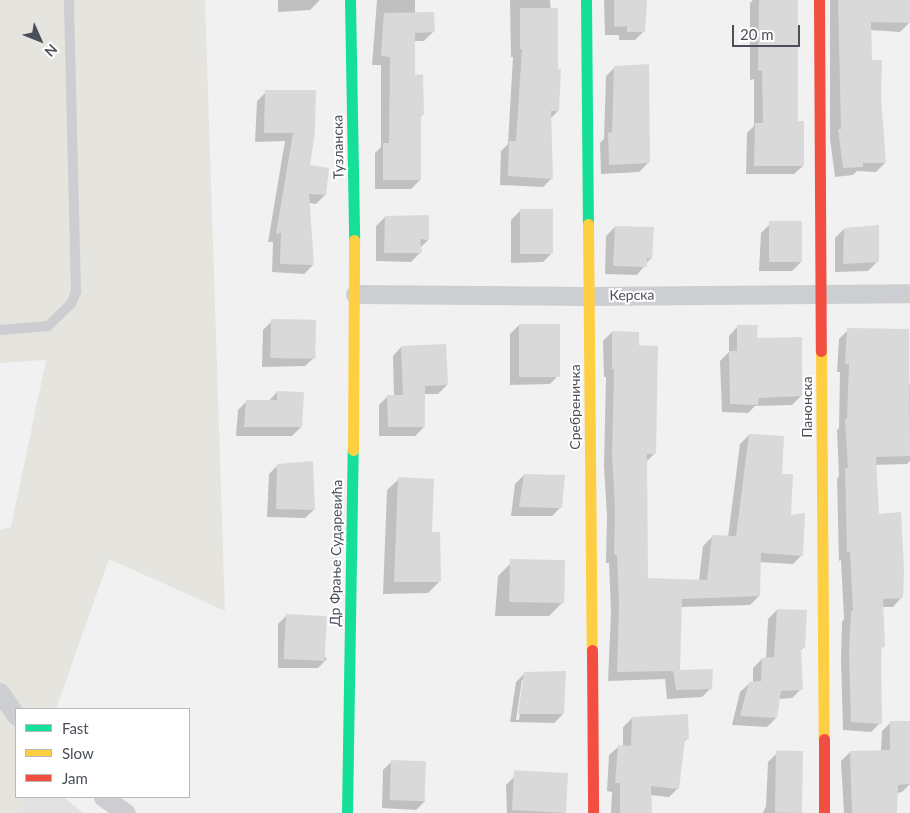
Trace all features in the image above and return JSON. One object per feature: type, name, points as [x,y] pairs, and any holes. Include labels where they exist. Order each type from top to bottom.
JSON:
[{"type":"street","name":"Тузланска","points":[[350,0],[355,294]]},
{"type":"street","name":"Сребреничка","points":[[586,0],[593,813]]},
{"type":"street","name":"Панонска","points":[[819,0],[824,813]]},
{"type":"street","name":"Керска","points":[[355,294],[590,296],[910,293]]},
{"type":"street","name":"Др Фрање Сударевића","points":[[347,813],[355,294]]},
{"type":"street","points":[[0,692],[15,714]]},
{"type":"street","points":[[104,798],[126,813]]},
{"type":"lane","points":[[0,330],[48,326],[71,304],[76,292],[69,0]]},
{"type":"shaded area","points":[[0,0],[205,0],[225,611],[109,559],[56,708],[15,708],[15,798],[26,798],[20,813],[0,813],[0,530],[11,527],[46,360],[0,363]]},
{"type":"shaded area","points":[[26,798],[64,798],[84,813],[20,813]]},
{"type":"building","points":[[614,0],[647,0],[645,32],[627,32],[627,26],[614,27]]},
{"type":"building","points":[[759,0],[798,0],[798,121],[804,121],[804,166],[754,166],[755,123],[763,123],[762,71],[758,71]]},
{"type":"building","points":[[838,0],[910,0],[910,23],[871,22],[872,60],[882,60],[881,98],[886,163],[863,163],[863,167],[843,168],[838,129],[841,129]]},
{"type":"building","points":[[520,8],[558,8],[558,69],[561,69],[559,111],[551,111],[553,179],[508,176],[509,141],[516,141],[522,49],[520,49]]},
{"type":"building","points":[[434,12],[435,32],[415,33],[415,75],[423,74],[424,115],[421,115],[421,180],[383,180],[383,143],[389,143],[390,57],[381,56],[384,13]]},
{"type":"building","points":[[649,64],[650,163],[609,165],[608,133],[612,132],[614,66]]},
{"type":"building","points":[[265,90],[316,90],[315,132],[310,165],[329,168],[326,195],[309,194],[314,265],[280,264],[281,233],[276,234],[293,133],[264,133]]},
{"type":"building","points":[[520,209],[553,209],[553,254],[520,254]]},
{"type":"building","points":[[429,215],[429,240],[420,239],[422,253],[384,253],[385,216]]},
{"type":"building","points":[[769,221],[802,221],[802,262],[769,262]]},
{"type":"building","points":[[879,225],[879,262],[843,264],[844,228]]},
{"type":"building","points":[[615,226],[654,227],[652,259],[647,258],[647,267],[613,266]]},
{"type":"building","points":[[271,319],[316,320],[315,359],[270,358]]},
{"type":"building","points":[[519,324],[560,324],[560,377],[519,377]]},
{"type":"building","points":[[737,325],[758,325],[757,338],[802,337],[802,396],[759,398],[758,405],[730,404],[729,351],[737,351]]},
{"type":"building","points":[[847,328],[909,329],[910,456],[876,457],[879,514],[901,512],[904,569],[903,598],[883,599],[885,647],[881,648],[882,724],[851,722],[849,651],[851,611],[853,611],[850,552],[847,552],[845,468],[848,468],[845,419],[847,419],[849,364],[845,364]]},
{"type":"building","points":[[612,331],[639,332],[639,345],[658,346],[656,454],[647,454],[648,578],[707,580],[712,535],[736,536],[749,434],[784,436],[782,474],[793,474],[791,515],[805,513],[803,556],[761,553],[760,596],[682,599],[680,670],[713,669],[712,689],[676,690],[673,671],[617,672],[619,603],[617,555],[614,555],[615,508],[612,456],[614,369],[612,369]]},
{"type":"building","points":[[446,344],[448,385],[425,386],[425,427],[388,427],[387,395],[403,395],[401,346]]},
{"type":"building","points":[[277,391],[304,392],[302,427],[244,427],[246,400],[277,400]]},
{"type":"building","points":[[313,461],[315,510],[276,509],[277,464]]},
{"type":"building","points":[[524,474],[565,475],[562,508],[519,507]]},
{"type":"building","points":[[398,477],[434,479],[432,532],[440,532],[441,582],[394,582]]},
{"type":"building","points":[[510,559],[565,560],[564,603],[509,602]]},
{"type":"building","points":[[777,609],[807,610],[805,648],[801,648],[803,690],[781,691],[777,718],[740,716],[749,682],[761,681],[762,658],[774,657]]},
{"type":"building","points":[[286,614],[327,616],[325,661],[284,659]]},
{"type":"building","points":[[566,671],[564,714],[518,714],[524,672]]},
{"type":"building","points":[[688,714],[689,739],[685,739],[679,789],[651,786],[652,813],[620,813],[620,783],[615,783],[618,745],[631,746],[632,717]]},
{"type":"building","points":[[890,721],[910,721],[910,784],[898,785],[897,813],[852,813],[850,751],[890,750]]},
{"type":"building","points":[[776,751],[803,751],[802,813],[775,813]]},
{"type":"building","points":[[391,760],[426,761],[425,801],[390,800]]},
{"type":"building","points":[[514,770],[568,773],[566,813],[512,810]]},
{"type":"traffic: fast","points":[[350,0],[354,240]]},
{"type":"traffic: fast","points":[[586,0],[588,224]]},
{"type":"traffic: fast","points":[[347,813],[353,450]]},
{"type":"traffic: slow","points":[[588,224],[592,650]]},
{"type":"traffic: slow","points":[[353,450],[354,240]]},
{"type":"traffic: slow","points":[[821,351],[824,739]]},
{"type":"traffic: jam","points":[[819,0],[821,351]]},
{"type":"traffic: jam","points":[[592,650],[593,813]]},
{"type":"traffic: jam","points":[[824,739],[824,813]]}]
